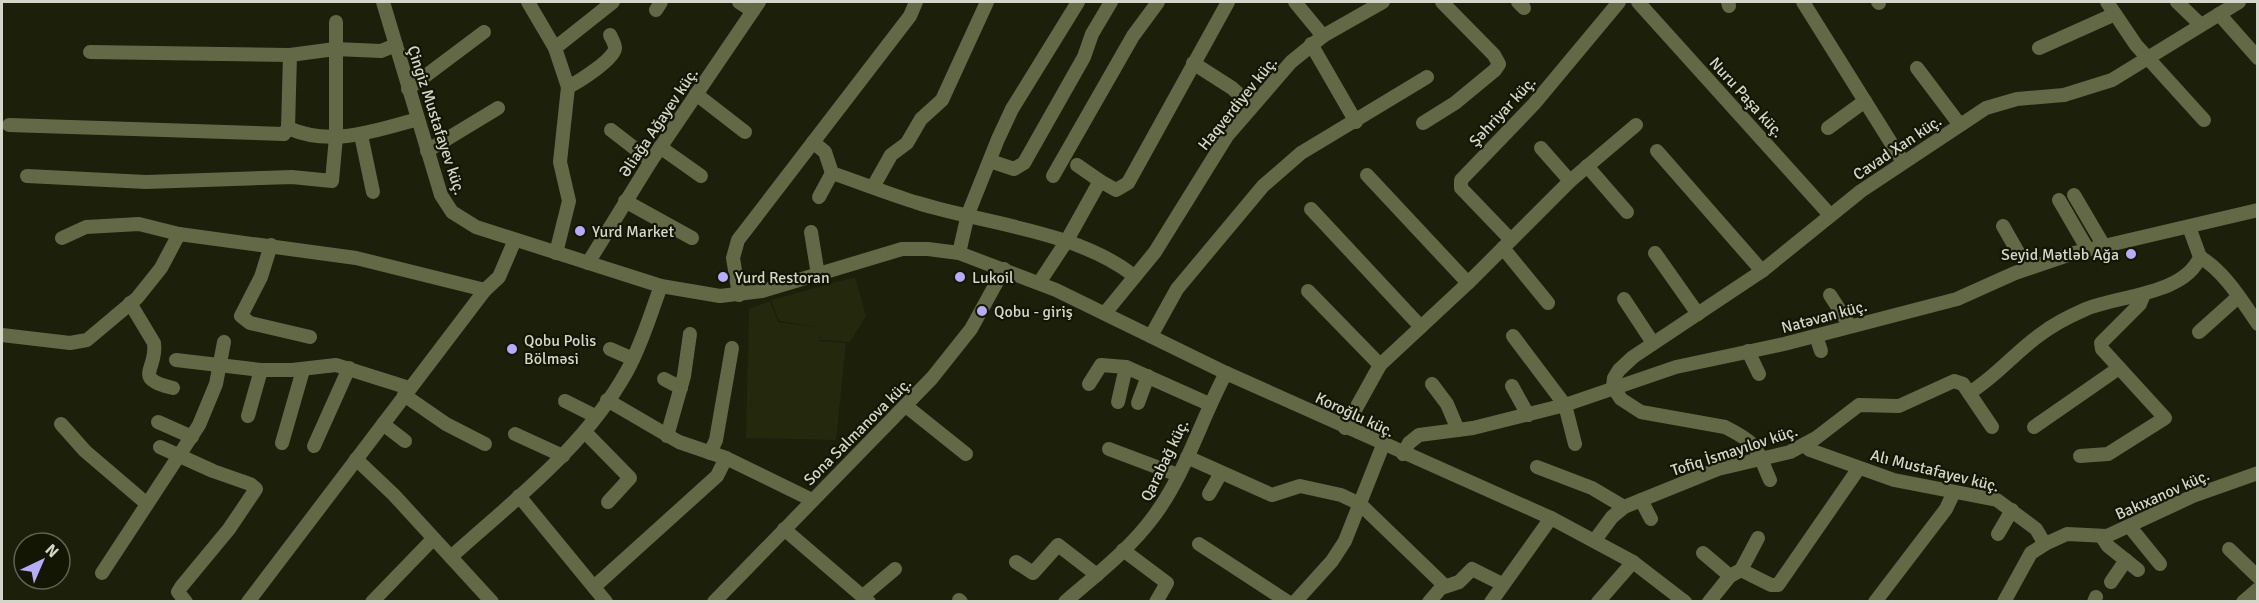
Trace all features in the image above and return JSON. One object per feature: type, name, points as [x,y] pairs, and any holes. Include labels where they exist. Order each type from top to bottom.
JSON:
[{"type":"street","name":"Çingiz Mustafayev küç.","points":[[383,2],[441,195],[452,212],[476,228],[514,242],[661,286],[711,296],[739,295],[818,275],[902,249],[928,249],[959,253],[1004,269]]},
{"type":"street","points":[[528,2],[555,48],[568,87],[560,162],[569,201],[556,253]]},
{"type":"street","points":[[555,48],[613,2]]},
{"type":"street","points":[[739,2],[756,6]]},
{"type":"street","points":[[739,295],[734,258],[738,240],[910,16],[916,2]]},
{"type":"street","points":[[873,187],[891,155],[908,143],[921,119],[942,100],[987,2]]},
{"type":"street","points":[[959,253],[968,214],[1012,109],[1078,2]]},
{"type":"street","points":[[990,161],[1014,170],[1024,163],[1084,57],[1092,34],[1111,2]]},
{"type":"street","points":[[1053,176],[1133,36],[1158,2]]},
{"type":"street","points":[[1077,165],[1116,190],[1128,183],[1228,2]]},
{"type":"street","points":[[1295,2],[1323,36]]},
{"type":"street","points":[[1422,123],[1455,103],[1495,70],[1499,64],[1494,55],[1442,2]]},
{"type":"street","name":"Şəhriyar küç.","points":[[1548,303],[1507,244],[1461,188],[1461,180],[1534,104],[1619,2]]},
{"type":"street","name":"Nuru Paşa küç.","points":[[1638,2],[1830,215]]},
{"type":"street","points":[[1803,2],[1903,162]]},
{"type":"street","points":[[2177,2],[2201,25]]},
{"type":"street","name":"Cavad Xan küç.","points":[[1613,387],[1614,378],[1619,370],[1653,343],[1762,271],[1830,215],[1903,162],[1986,108],[2001,102],[2064,95],[2099,85],[2127,73],[2239,2]]},
{"type":"street","name":"Haqverdiyev küç.","points":[[1105,313],[1133,275],[1155,252],[1215,154],[1252,106],[1291,62],[1311,44],[1377,3]]},
{"type":"street","name":"Əliağa Ağayev küç.","points":[[588,263],[651,160],[756,6]]},
{"type":"street","points":[[2039,48],[2111,8],[2148,59],[2204,120]]},
{"type":"street","points":[[2219,14],[2258,58]]},
{"type":"street","points":[[27,176],[146,182],[292,177],[327,182],[334,177],[336,22]]},
{"type":"street","points":[[408,88],[484,32]]},
{"type":"street","points":[[568,87],[584,79],[613,54],[615,45],[610,35]]},
{"type":"street","points":[[1311,44],[1356,122]]},
{"type":"street","points":[[90,52],[290,55],[335,49],[381,51],[396,45]]},
{"type":"street","points":[[9,125],[284,134],[288,128],[290,55]]},
{"type":"street","points":[[1193,63],[1223,81],[1252,106]]},
{"type":"street","points":[[1917,68],[1960,125]]},
{"type":"street","points":[[1150,336],[1177,289],[1263,186],[1301,153],[1356,122],[1427,77]]},
{"type":"street","points":[[696,94],[745,132]]},
{"type":"street","points":[[1828,128],[1865,101]]},
{"type":"street","points":[[427,151],[498,108]]},
{"type":"street","points":[[288,128],[299,133],[336,137],[361,135],[418,119]]},
{"type":"street","points":[[1345,428],[1380,365],[1468,283],[1587,165],[1612,148],[1636,125]]},
{"type":"street","points":[[611,130],[651,160]]},
{"type":"street","points":[[361,135],[373,192]]},
{"type":"street","points":[[813,142],[825,152],[832,173],[819,197]]},
{"type":"street","points":[[660,147],[700,176]]},
{"type":"street","points":[[1541,148],[1570,181]]},
{"type":"street","points":[[1657,151],[1762,271]]},
{"type":"street","points":[[1587,165],[1627,212]]},
{"type":"street","points":[[832,173],[920,204],[968,214],[1066,242],[1111,260],[1133,275]]},
{"type":"street","points":[[1367,176],[1468,283]]},
{"type":"street","points":[[1039,283],[1066,242],[1100,181]]},
{"type":"street","points":[[2074,195],[2104,246]]},
{"type":"street","points":[[2059,200],[2088,250]]},
{"type":"street","points":[[625,201],[692,238]]},
{"type":"street","points":[[1311,209],[1421,327]]},
{"type":"street","name":"Natəvan küç.","points":[[1403,454],[1409,443],[1419,435],[1458,430],[1528,415],[1565,405],[1676,367],[1815,336],[1957,298],[2026,268],[2088,250],[2258,210]]},
{"type":"street","points":[[62,238],[86,227],[125,223],[178,234],[356,258],[485,290]]},
{"type":"street","points":[[2003,226],[2026,268]]},
{"type":"street","points":[[2189,227],[2200,257],[2213,266],[2258,324]]},
{"type":"street","points":[[811,232],[818,275]]},
{"type":"street","points":[[2,335],[70,343],[87,340],[130,303],[161,268],[178,234]]},
{"type":"street","points":[[248,602],[485,290],[499,277],[514,242]]},
{"type":"street","points":[[271,245],[261,277],[241,316],[250,323],[310,337]]},
{"type":"street","points":[[1655,253],[1698,314]]},
{"type":"street","points":[[1992,427],[1969,393],[1990,379],[2042,333],[2101,303],[2144,294],[2166,286],[2193,270],[2200,257]]},
{"type":"street","name":"Koroğlu küç.","points":[[1004,269],[1105,313],[1226,373],[1345,428],[1551,518],[1633,562],[1685,602]]},
{"type":"street","name":"Sona Salmanova küç.","points":[[714,602],[906,406],[971,329],[1004,269]]},
{"type":"street","points":[[451,557],[563,456],[585,432],[633,359],[661,286]]},
{"type":"street","points":[[1308,291],[1380,365]]},
{"type":"street","points":[[2080,456],[2108,454],[2165,418],[2161,410],[2119,368],[2102,348],[2101,343],[2140,304],[2144,294]]},
{"type":"street","points":[[1830,295],[1850,326]]},
{"type":"street","points":[[2199,332],[2238,297]]},
{"type":"street","points":[[1624,299],[1653,343]]},
{"type":"street","points":[[130,303],[154,343],[155,350],[148,373],[150,379],[155,383],[173,388]]},
{"type":"street","points":[[667,436],[681,388],[690,334]]},
{"type":"street","points":[[1513,336],[1565,405],[1575,444]]},
{"type":"street","points":[[1815,336],[1821,351]]},
{"type":"street","points":[[102,573],[192,437],[213,394],[224,342]]},
{"type":"street","points":[[710,453],[716,440],[732,348]]},
{"type":"street","points":[[610,349],[633,359]]},
{"type":"street","points":[[1748,351],[1759,375]]},
{"type":"street","points":[[176,360],[218,367],[261,370],[303,370],[321,365],[349,368],[407,392],[446,424],[485,444]]},
{"type":"street","points":[[1089,384],[1101,365],[1126,367],[1209,404]]},
{"type":"street","points":[[1118,402],[1126,367]]},
{"type":"street","points":[[314,446],[349,368]]},
{"type":"street","points":[[2034,427],[2119,368]]},
{"type":"street","points":[[249,416],[261,370]]},
{"type":"street","points":[[282,443],[303,370]]},
{"type":"street","name":"Qarabağ küç.","points":[[1065,602],[1123,550],[1156,514],[1187,457],[1209,404],[1226,373]]},
{"type":"street","points":[[1138,403],[1148,376]]},
{"type":"street","points":[[664,379],[681,388]]},
{"type":"street","name":"Tofiq İsmayılov küç.","points":[[1595,540],[1612,517],[1624,507],[1719,469],[1781,455],[1805,446],[1859,405],[1899,406],[1954,381],[1964,384],[1969,393]]},
{"type":"street","points":[[1432,384],[1447,404],[1458,430]]},
{"type":"street","points":[[1512,386],[1528,415]]},
{"type":"street","points":[[1613,387],[1621,399],[1641,412],[1725,427],[1755,445],[1770,480]]},
{"type":"street","points":[[607,400],[667,436],[726,458],[812,500]]},
{"type":"street","points":[[565,401],[595,416]]},
{"type":"street","points":[[906,406],[966,454]]},
{"type":"street","points":[[158,422],[192,437]]},
{"type":"street","points":[[62,424],[86,451],[147,504]]},
{"type":"street","points":[[383,424],[405,441]]},
{"type":"street","points":[[585,432],[630,478],[609,502]]},
{"type":"street","points":[[515,434],[563,456]]},
{"type":"street","points":[[1295,602],[1338,552],[1383,445]]},
{"type":"street","name":"Alı Mustafayev küç.","points":[[1805,446],[1810,450],[1894,480],[1997,500],[2041,534],[2045,543]]},
{"type":"street","points":[[160,447],[250,484],[256,489],[236,520],[181,587],[178,592],[186,602]]},
{"type":"street","points":[[1109,449],[1178,475]]},
{"type":"street","points":[[1187,457],[1272,495],[1300,486],[1341,495],[1360,504],[1445,586]]},
{"type":"street","points":[[594,587],[717,476],[726,458]]},
{"type":"street","points":[[356,459],[394,495],[492,602]]},
{"type":"street","points":[[1537,467],[1601,493],[1624,507]]},
{"type":"street","points":[[1703,553],[1735,573],[1771,585],[1778,585],[1859,468]]},
{"type":"street","points":[[1209,494],[1221,473]]},
{"type":"street","name":"Bakıxanov küç.","points":[[2004,602],[2031,553],[2045,543],[2067,534],[2102,537],[2130,527],[2184,500],[2258,473]]},
{"type":"street","points":[[1875,602],[1946,509],[1954,492]]},
{"type":"street","points":[[519,496],[606,602]]},
{"type":"street","points":[[1641,500],[1651,519]]},
{"type":"street","points":[[1998,534],[2012,510]]},
{"type":"street","points":[[1491,602],[1551,518]]},
{"type":"street","points":[[2130,527],[2160,564]]},
{"type":"street","points":[[784,529],[866,599],[896,569]]},
{"type":"street","points":[[1709,602],[1735,573],[1758,537]]},
{"type":"street","points":[[2102,537],[2108,546],[2138,570]]},
{"type":"street","points":[[372,602],[433,540]]},
{"type":"street","points":[[1199,544],[1288,602]]},
{"type":"street","points":[[1016,562],[1033,573],[1058,545],[1097,575]]},
{"type":"street","points":[[2229,549],[2258,577]]},
{"type":"street","points":[[1123,550],[1171,577],[1156,602]]},
{"type":"street","points":[[2111,582],[2126,561]]},
{"type":"street","points":[[1598,602],[1633,562]]},
{"type":"street","points":[[1428,602],[1445,586],[1459,582],[1472,569],[1502,584]]},
{"type":"street","points":[[2243,602],[2258,589]]},
{"type":"shaded area","points":[[855,277],[866,316],[850,342],[820,340],[822,330],[819,341],[846,343],[836,440],[746,438],[749,309],[770,301],[778,322],[823,328],[779,321],[771,300]]},
{"type":"place","name":"Yurd Market","points":[[580,231]]},
{"type":"place","name":"Seyid Mətləb Ağa","points":[[2131,254]]},
{"type":"place","name":"Yurd Restoran","points":[[723,277]]},
{"type":"place","name":"Lukoil","points":[[960,277]]},
{"type":"place","name":"Qobu - giriş","points":[[982,311]]},
{"type":"place","name":"Qobu Polis Bölməsi","points":[[512,349]]}]
